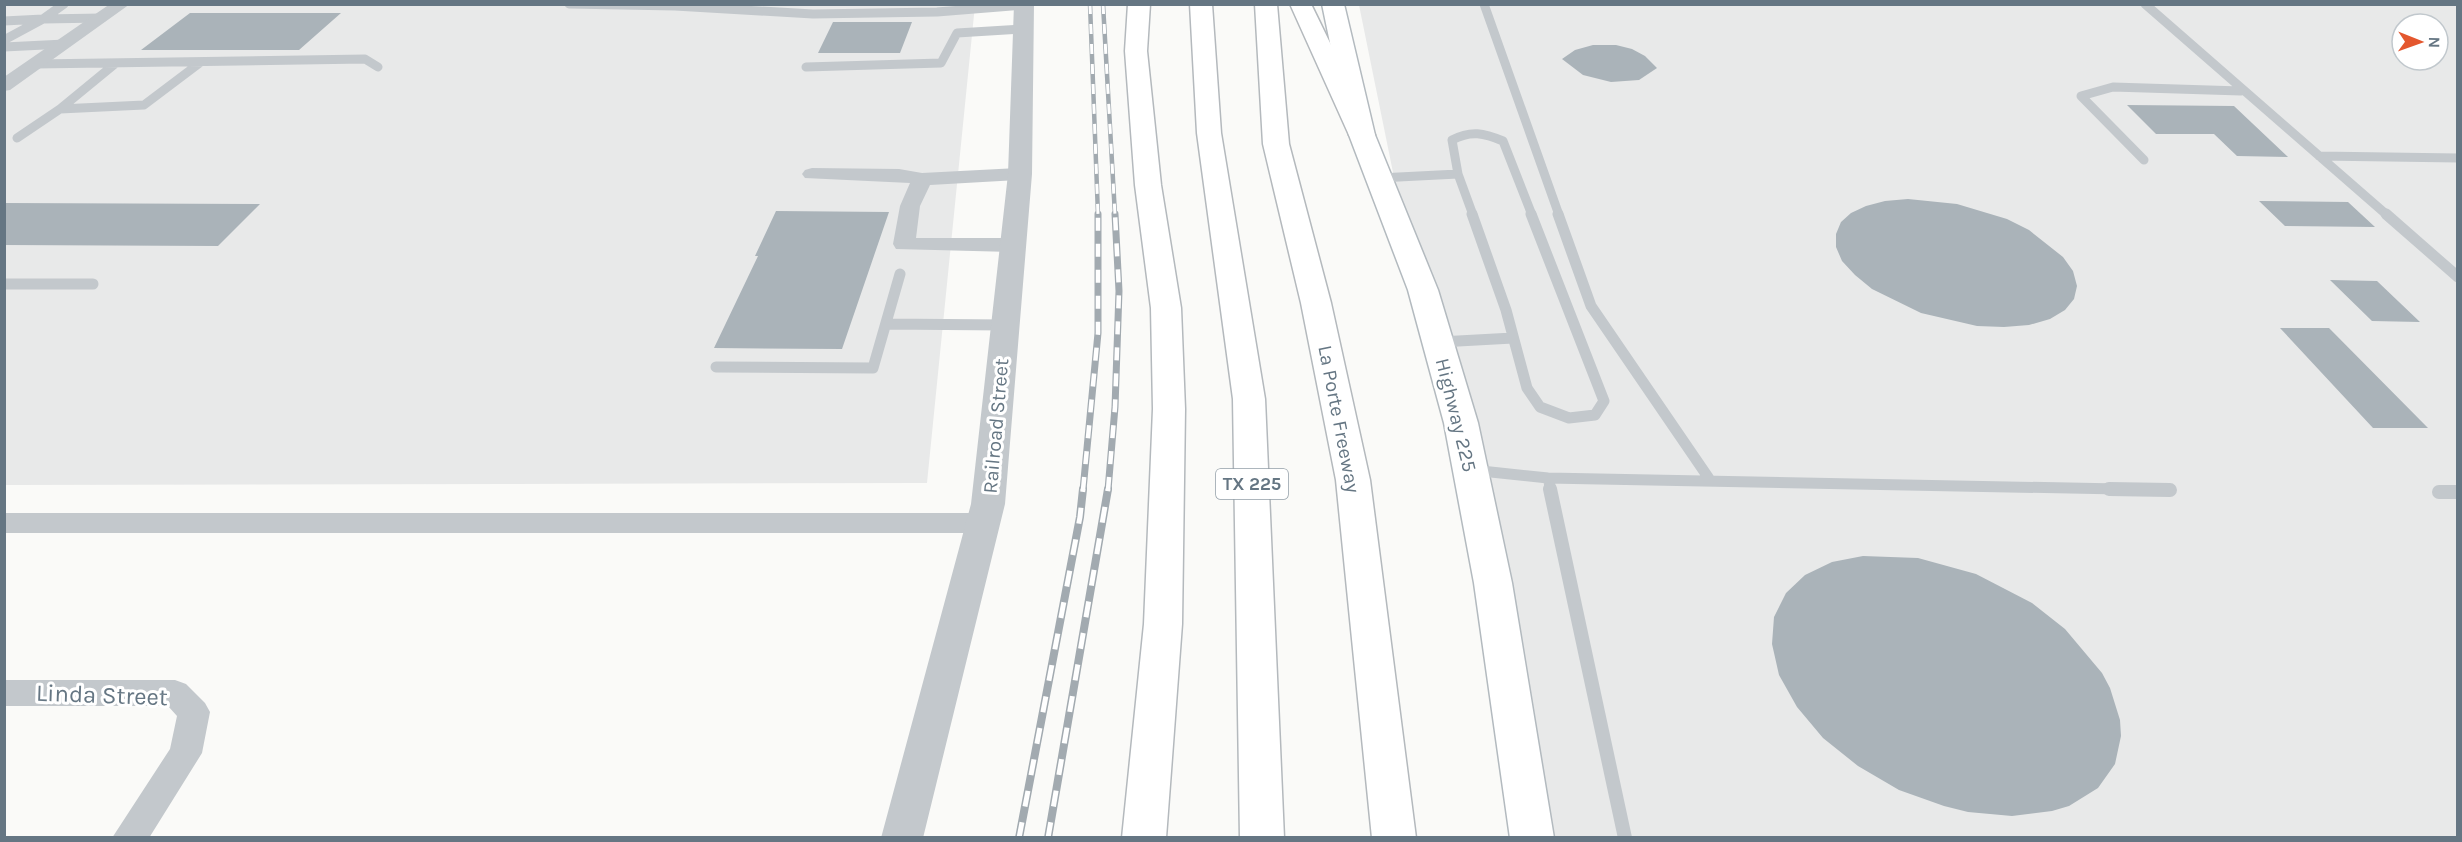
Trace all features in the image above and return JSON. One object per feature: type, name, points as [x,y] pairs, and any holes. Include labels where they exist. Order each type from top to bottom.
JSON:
[{"type":"main road","points":[[1139,4],[1136,51],[1148,185],[1166,308],[1169,409],[1163,624],[1144,837]]},
{"type":"main road","name":"TX 225","points":[[1201,4],[1209,133],[1250,399],[1262,837]]},
{"type":"main road","name":"La Porte Freeway","points":[[1266,4],[1276,144],[1316,303],[1353,480],[1394,837]]},
{"type":"main road","points":[[1300,4],[1362,135]]},
{"type":"main road","name":"Highway 225","points":[[1333,4],[1362,135],[1423,290],[1461,423],[1493,583],[1532,837]]},
{"type":"street","points":[[4,86],[122,4]]},
{"type":"street","name":"Railroad Street","points":[[902,837],[988,504],[1020,174],[1024,13]]},
{"type":"street","points":[[812,174],[899,175],[922,179],[1020,174]]},
{"type":"street","points":[[922,179],[910,206],[904,244],[1012,245]]},
{"type":"street","points":[[4,523],[982,523]]},
{"type":"street","name":"Linda Street","points":[[4,693],[175,693],[194,712],[186,753],[129,837]]},
{"type":"lane","points":[[4,40],[43,19],[64,4]]},
{"type":"lane","points":[[569,4],[675,6],[813,14],[938,8],[1024,13]]},
{"type":"lane","points":[[1484,4],[1591,306],[1710,480]]},
{"type":"lane","points":[[2145,4],[2241,91],[2457,277]]},
{"type":"lane","points":[[806,67],[941,63],[957,33],[1024,13]]},
{"type":"lane","points":[[4,21],[102,18]]},
{"type":"lane","points":[[4,47],[66,44]]},
{"type":"lane","points":[[4,78],[30,68],[116,63],[365,59],[378,67]]},
{"type":"lane","points":[[60,109],[144,105],[201,62]]},
{"type":"lane","points":[[16,138],[60,109],[116,63]]},
{"type":"lane","points":[[2144,160],[2080,96],[2113,87],[2241,91]]},
{"type":"lane","points":[[1465,132],[1488,134],[1503,141],[1604,401],[1595,415],[1569,418],[1540,407],[1527,388],[1506,310],[1458,174],[1452,140],[1465,132]]},
{"type":"lane","points":[[2319,156],[2457,158]]},
{"type":"lane","points":[[1379,178],[1458,174]]},
{"type":"lane","points":[[716,368],[873,368],[900,274]]},
{"type":"lane","points":[[4,284],[93,284]]},
{"type":"lane","points":[[886,324],[1005,325]]},
{"type":"lane","points":[[1438,342],[1513,338]]},
{"type":"lane","points":[[1470,470],[1548,478],[2170,490]]},
{"type":"lane","points":[[1548,478],[1624,837]]},
{"type":"lane","points":[[2439,492],[2457,492]]},
{"type":"shaded area","points":[[4,5],[975,5],[927,483],[5,485]]},
{"type":"shaded area","points":[[1359,5],[2457,5],[2457,837],[1528,837]]},
{"type":"building","points":[[190,13],[341,13],[299,50],[141,50]]},
{"type":"building","points":[[833,22],[912,22],[900,53],[818,53]]},
{"type":"building","points":[[1593,45],[1616,45],[1632,49],[1645,56],[1657,68],[1639,80],[1611,82],[1583,75],[1562,59],[1575,50]]},
{"type":"building","points":[[2127,105],[2234,106],[2288,157],[2237,156],[2214,134],[2156,134]]},
{"type":"building","points":[[1908,199],[1957,204],[2007,219],[2029,230],[2063,257],[2073,271],[2077,286],[2074,299],[2065,310],[2050,319],[2029,325],[1977,326],[1921,313],[1872,289],[1842,261],[1836,247],[1836,234],[1841,222],[1851,213],[1885,201]]},
{"type":"building","points":[[2259,201],[2348,202],[2375,227],[2285,226]]},
{"type":"building","points":[[4,203],[260,204],[218,246],[4,245]]},
{"type":"building","points":[[776,211],[889,212],[842,349],[714,348],[758,256],[755,256]]},
{"type":"building","points":[[2330,280],[2377,281],[2420,322],[2372,321]]},
{"type":"building","points":[[2280,328],[2329,328],[2428,428],[2373,428]]},
{"type":"building","points":[[1863,556],[1918,558],[1976,574],[2032,603],[2065,629],[2102,673],[2110,688],[2120,720],[2121,736],[2115,764],[2098,788],[2069,806],[2052,811],[2012,816],[1968,812],[1899,790],[1858,766],[1823,738],[1797,707],[1779,675],[1772,644],[1774,617],[1786,593],[1805,575],[1832,562]]},
{"type":"railway","points":[[1090,4],[1098,215]]},
{"type":"railway","points":[[1103,4],[1115,215]]},
{"type":"railway","points":[[1108,490],[1115,407],[1119,291],[1115,214]]},
{"type":"railway","points":[[1083,490],[1098,333],[1098,215]]},
{"type":"railway","points":[[1019,838],[1080,517],[1083,489]]},
{"type":"railway","points":[[1048,838],[1108,489]]}]
